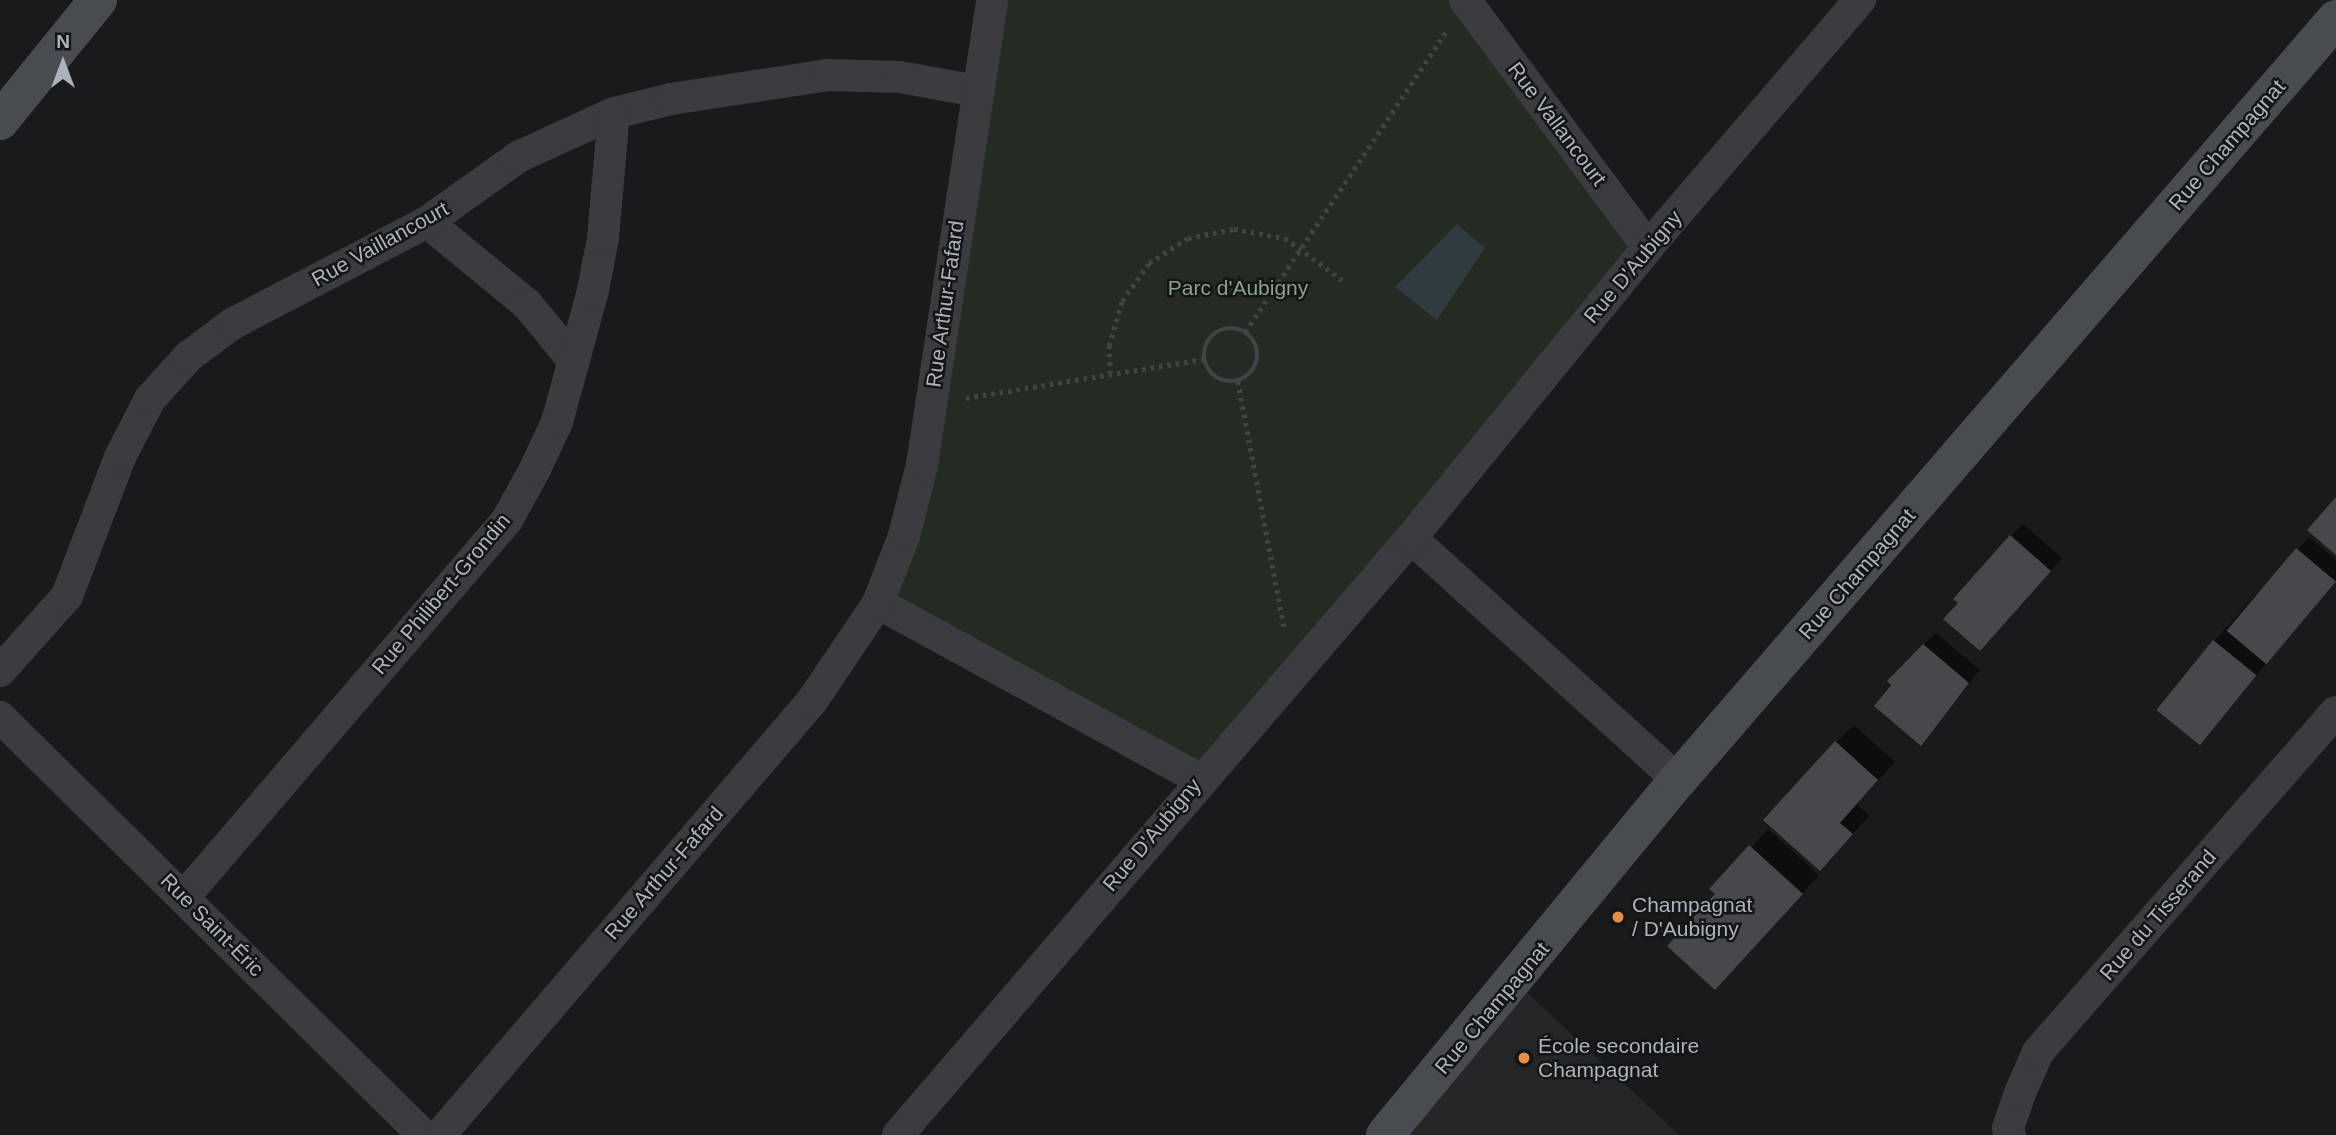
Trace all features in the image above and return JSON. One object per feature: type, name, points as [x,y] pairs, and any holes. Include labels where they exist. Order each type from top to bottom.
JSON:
[{"type":"street","points":[[0,121],[98,0]]},
{"type":"street","name":"Rue Arthur-Fafard","points":[[440,1135],[811,701],[878,603],[904,536],[930,404],[992,0]]},
{"type":"street","name":"Rue D'Aubigny","points":[[898,1135],[1200,779],[1411,538],[1648,247],[1860,0]]},
{"type":"street","name":"Rue Vallancourt","points":[[1466,1],[1648,247]]},
{"type":"street","name":"Rue Champagnat","points":[[1385,1135],[1678,780],[2336,19]]},
{"type":"street","name":"Rue Vaillancourt","points":[[0,670],[67,596],[126,445],[150,399],[188,357],[232,324],[427,222],[518,157],[614,113],[671,99],[827,75],[900,77],[977,91]]},
{"type":"street","name":"Rue Philibert-Grondin","points":[[184,897],[507,520],[557,422],[603,237],[614,113]]},
{"type":"street","points":[[427,222],[527,304],[572,359]]},
{"type":"street","points":[[1411,538],[1678,780]]},
{"type":"street","points":[[878,603],[1200,779]]},
{"type":"street","name":"Rue du Tisserand","points":[[2010,1135],[2008,1128],[2038,1052],[2336,712]]},
{"type":"street","name":"Rue Saint-Éric","points":[[0,716],[423,1135]]},
{"type":"path","points":[[1245,331],[1466,1]]},
{"type":"path","points":[[1110,374],[1109,346],[1122,302],[1149,263],[1168,249],[1211,231],[1257,230],[1301,246],[1342,280]]},
{"type":"path","points":[[1238,381],[1214,377],[1204,359],[1205,345],[1217,331],[1245,331]]},
{"type":"path","points":[[1238,381],[1257,363],[1256,345],[1245,331]]},
{"type":"path","points":[[930,404],[1204,359]]},
{"type":"path","points":[[1238,381],[1293,673]]},
{"type":"shaded area","points":[[1457,224],[1485,248],[1437,320],[1395,287]]},
{"type":"shaded area","name":"École secondaire Champagnat","points":[[1516,982],[1679,1135],[1385,1135]]},
{"type":"green space","name":"Parc d'Aubigny","points":[[992,0],[1465,0],[1648,247],[1200,779],[878,603],[904,536]]},
{"type":"building","points":[[2336,497],[2336,555],[2307,530]]},
{"type":"building","points":[[2010,535],[2051,571],[1980,651],[1943,619],[1958,603],[1953,599]]},
{"type":"building","points":[[2296,548],[2336,581],[2266,664],[2227,631]]},
{"type":"building","points":[[2213,640],[2257,675],[2200,745],[2156,710]]},
{"type":"building","points":[[1923,644],[1969,683],[1921,746],[1874,706],[1891,685],[1887,681]]},
{"type":"building","points":[[1835,741],[1878,780],[1840,823],[1853,834],[1820,871],[1763,820]]},
{"type":"building","points":[[1749,845],[1803,894],[1715,990],[1667,946],[1715,894],[1709,889]]},
{"type":"place","name":"Champagnat / D'Aubigny","points":[[1618,917]]},
{"type":"place","name":"École secondaire Champagnat","points":[[1524,1058]]}]
